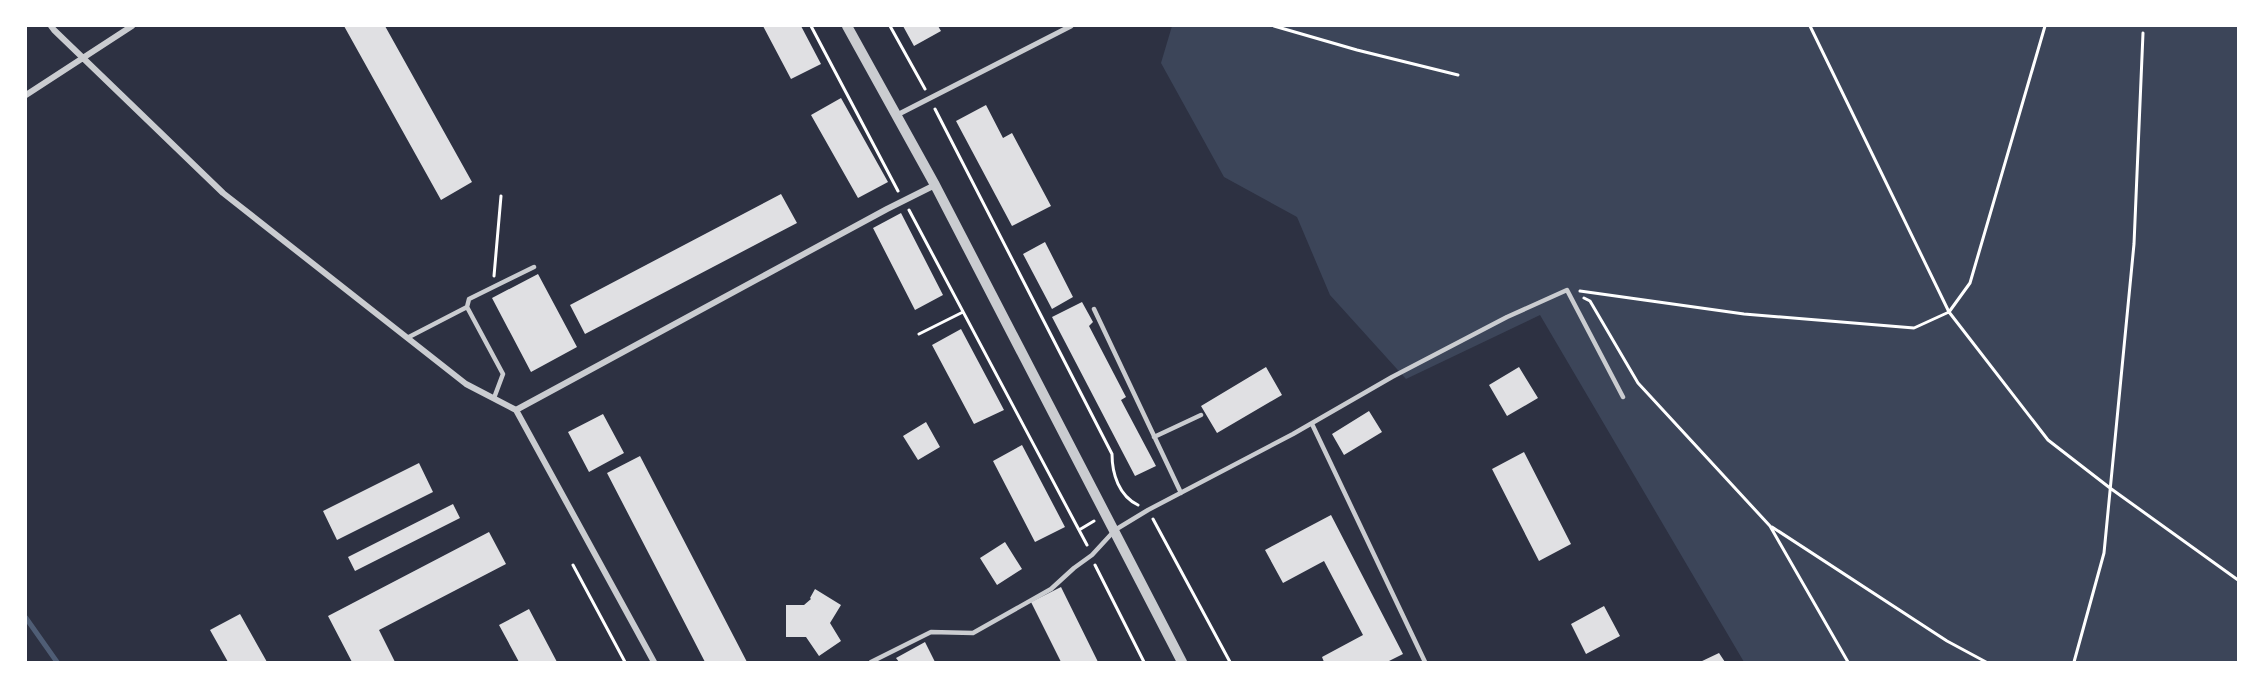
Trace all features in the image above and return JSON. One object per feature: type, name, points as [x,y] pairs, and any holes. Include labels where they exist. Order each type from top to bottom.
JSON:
[{"type":"street","points":[[51,26],[223,193],[466,384],[516,410],[654,663]]},
{"type":"street","points":[[26,95],[132,26]]},
{"type":"street","points":[[847,26],[935,185],[1182,663]]},
{"type":"street","points":[[896,116],[1071,26]]},
{"type":"street","points":[[516,410],[903,200],[935,185]]},
{"type":"lane","points":[[494,399],[503,374],[467,307],[469,299],[534,267]]},
{"type":"lane","points":[[871,663],[931,632],[973,633],[1051,589],[1092,555],[1115,530],[1148,510],[1312,424],[1402,371],[1507,317],[1567,290],[1623,398]]},
{"type":"lane","points":[[407,338],[467,307]]},
{"type":"lane","points":[[1094,309],[1181,493]]},
{"type":"lane","points":[[1154,437],[1200,415]]},
{"type":"lane","points":[[1312,424],[1425,663]]},
{"type":"path","points":[[811,26],[1079,530],[1144,663]]},
{"type":"path","points":[[891,26],[930,97],[1112,454],[1112,470],[1127,499],[1148,510],[1230,663]]},
{"type":"path","points":[[1274,26],[1357,50],[1458,75]]},
{"type":"path","points":[[1810,26],[1949,312],[2048,440],[2110,488],[2238,580]]},
{"type":"path","points":[[1567,290],[1744,314],[1914,328],[1949,312],[1970,283],[2045,26]]},
{"type":"path","points":[[2074,663],[2104,553],[2134,244],[2143,33]]},
{"type":"path","points":[[494,287],[501,196]]},
{"type":"path","points":[[1567,290],[1590,301],[1638,383],[1770,526],[1848,663]]},
{"type":"path","points":[[920,334],[963,312]]},
{"type":"path","points":[[1079,530],[1106,513]]},
{"type":"path","points":[[1770,526],[1947,641],[1986,663]]},
{"type":"path","points":[[573,565],[625,663]]},
{"type":"shaded area","points":[[1172,26],[2238,26],[2238,662],[1744,662],[1540,315],[1406,379],[1330,295],[1297,217],[1224,177],[1161,63]]},
{"type":"building","points":[[344,26],[385,26],[472,182],[441,200]]},
{"type":"building","points":[[763,26],[801,26],[821,64],[791,79]]},
{"type":"building","points":[[903,26],[938,26],[941,31],[914,46]]},
{"type":"building","points":[[841,98],[888,182],[858,198],[811,115]]},
{"type":"building","points":[[986,105],[1003,138],[1012,133],[1051,206],[1012,226],[956,121]]},
{"type":"building","points":[[781,194],[797,223],[585,334],[570,305]]},
{"type":"building","points":[[901,213],[943,295],[915,310],[873,228]]},
{"type":"building","points":[[1045,242],[1073,297],[1052,309],[1023,254]]},
{"type":"building","points":[[538,274],[577,347],[531,372],[492,298]]},
{"type":"building","points":[[1082,302],[1093,322],[1089,326],[1126,397],[1121,400],[1156,466],[1135,476],[1052,317]]},
{"type":"building","points":[[961,329],[1004,410],[974,424],[932,345]]},
{"type":"building","points":[[1266,367],[1282,395],[1217,433],[1201,406]]},
{"type":"building","points":[[1519,367],[1538,398],[1507,416],[1489,385]]},
{"type":"building","points":[[1369,411],[1382,432],[1344,455],[1332,434]]},
{"type":"building","points":[[603,414],[624,453],[589,472],[568,432]]},
{"type":"building","points":[[926,422],[940,447],[918,460],[903,436]]},
{"type":"building","points":[[1022,445],[1065,527],[1035,542],[993,461]]},
{"type":"building","points":[[1524,452],[1571,544],[1539,561],[1492,469]]},
{"type":"building","points":[[640,456],[747,662],[705,662],[607,473]]},
{"type":"building","points":[[419,463],[433,492],[337,540],[323,511]]},
{"type":"building","points":[[453,504],[460,518],[355,571],[348,557]]},
{"type":"building","points":[[1331,515],[1403,654],[1387,662],[1324,662],[1322,657],[1363,635],[1324,561],[1283,583],[1265,550]]},
{"type":"building","points":[[489,532],[506,564],[379,630],[395,662],[352,662],[328,616]]},
{"type":"building","points":[[1005,542],[1022,569],[997,585],[980,558]]},
{"type":"building","points":[[1061,587],[1098,662],[1061,662],[1031,602]]},
{"type":"building","points":[[815,589],[841,605],[830,623],[841,641],[819,656],[806,637],[786,637],[786,605],[804,605],[811,599]]},
{"type":"building","points":[[1604,606],[1620,636],[1586,654],[1571,624]]},
{"type":"building","points":[[529,609],[557,662],[519,662],[499,625]]},
{"type":"building","points":[[240,614],[267,662],[228,662],[210,630]]},
{"type":"building","points":[[925,642],[935,662],[899,662],[896,658]]},
{"type":"building","points":[[1719,653],[1725,662],[1700,662]]},
{"type":"waterway","points":[[26,618],[57,662]]}]
